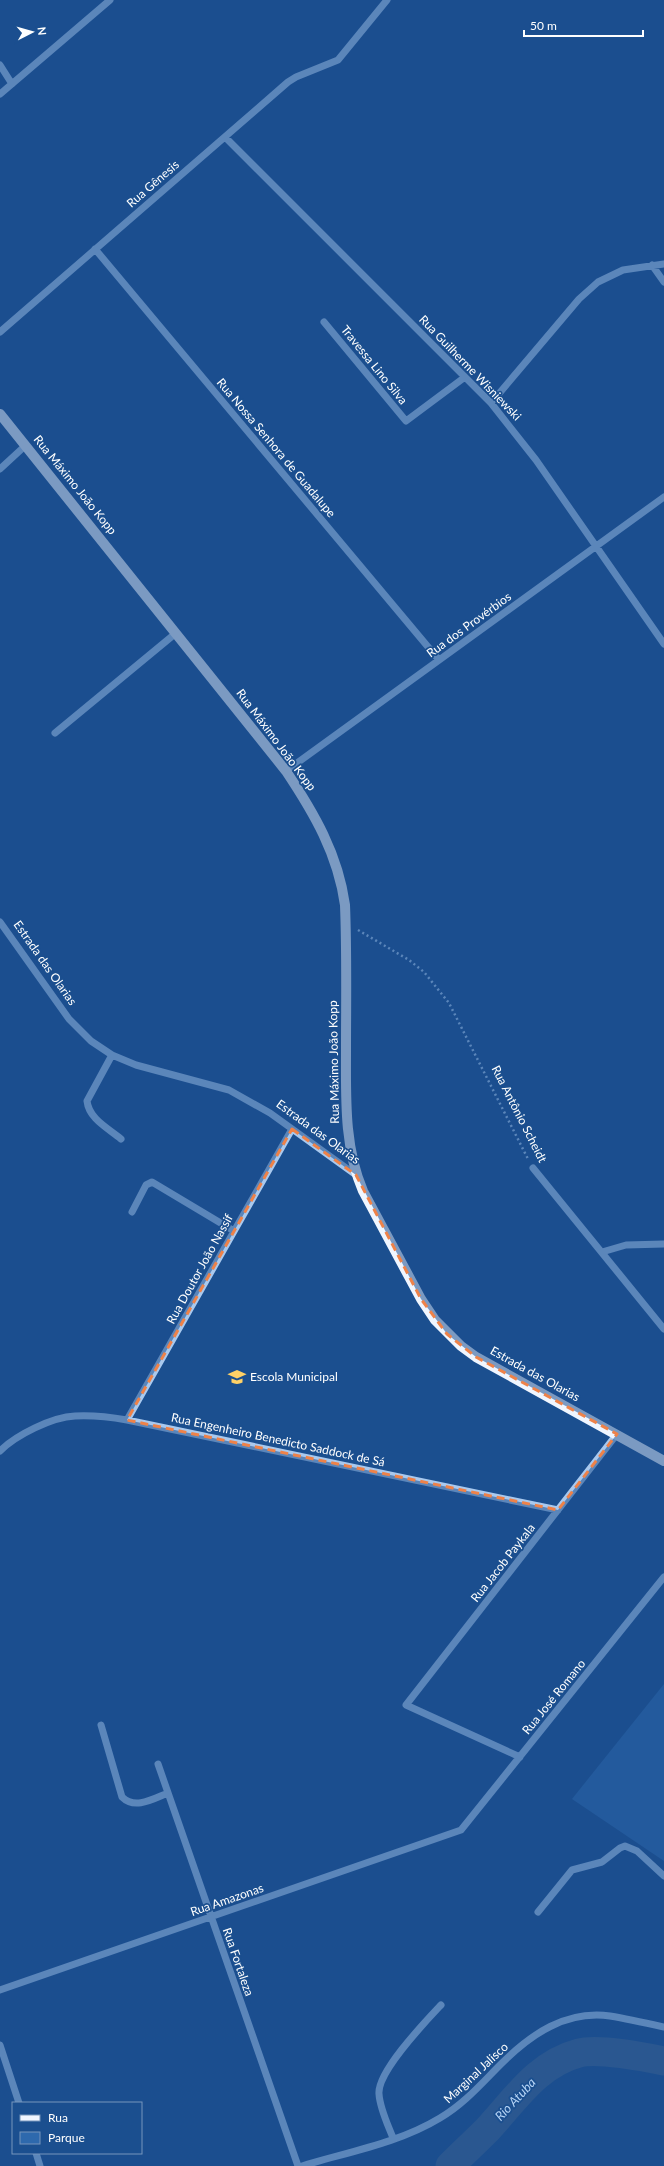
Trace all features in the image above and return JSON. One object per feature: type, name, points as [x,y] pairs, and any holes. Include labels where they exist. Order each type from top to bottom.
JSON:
[{"type":"main road","name":"Rua Máximo João Kopp","points":[[0,414],[286,771],[322,828],[335,857],[342,885],[346,923],[347,1122],[350,1152],[356,1175]]},
{"type":"main road","name":"Estrada das Olarias","points":[[356,1175],[421,1299],[447,1334],[476,1357],[664,1461]]},
{"type":"street","points":[[0,94],[110,0]]},
{"type":"street","name":"Rua Gênesis","points":[[0,332],[288,82],[296,76],[329,66],[338,60],[346,53],[386,0]]},
{"type":"street","points":[[0,65],[12,84]]},
{"type":"street","name":"Rua Guilherme Wisniewski","points":[[225,137],[491,403],[536,460],[664,644]]},
{"type":"street","name":"Rua Nossa Senhora de Guadalupe","points":[[95,249],[439,660]]},
{"type":"street","points":[[491,403],[587,291],[610,275],[623,270],[664,264]]},
{"type":"street","points":[[652,265],[664,282]]},
{"type":"street","name":"Travessa Lino Silva","points":[[324,322],[406,421],[465,377]]},
{"type":"street","points":[[0,469],[26,445]]},
{"type":"street","name":"Rua dos Provérbios","points":[[286,771],[664,497]]},
{"type":"street","points":[[56,733],[176,633]]},
{"type":"street","name":"Estrada das Olarias","points":[[0,922],[69,1019],[91,1041],[112,1056],[136,1066],[229,1090],[252,1102],[356,1175]]},
{"type":"street","points":[[112,1056],[88,1101],[88,1109],[92,1115],[121,1139]]},
{"type":"street","name":"Rua Doutor João Nassif","points":[[127,1420],[292,1129]]},
{"type":"street","name":"Rua Antônio Scheidt","points":[[533,1168],[664,1329]]},
{"type":"street","points":[[132,1212],[146,1185],[152,1182],[234,1231]]},
{"type":"street","points":[[602,1252],[626,1245],[664,1244]]},
{"type":"street","name":"Rua Engenheiro Benedicto Saddock de Sá","points":[[0,1451],[22,1435],[47,1423],[73,1416],[98,1415],[558,1510]]},
{"type":"street","name":"Rua Jacob Paykala","points":[[520,1756],[406,1705],[617,1434]]},
{"type":"street","name":"Rua José Romano","points":[[461,1830],[664,1577]]},
{"type":"street","points":[[101,1725],[122,1797],[128,1803],[135,1804],[168,1794]]},
{"type":"street","name":"Rua Fortaleza","points":[[158,1764],[298,2166]]},
{"type":"street","name":"Rua Amazonas","points":[[0,1990],[461,1830]]},
{"type":"street","points":[[538,1912],[572,1870],[602,1862],[620,1848],[625,1846],[637,1851],[664,1876]]},
{"type":"street","points":[[393,2138],[379,2095],[379,2084],[394,2060],[441,2005]]},
{"type":"street","name":"Marginal Jalisco","points":[[302,2166],[419,2129],[458,2107],[526,2041],[551,2025],[578,2016],[609,2016],[664,2027]]},
{"type":"street","points":[[0,2045],[20,2102]]},
{"type":"street","points":[[36,2154],[40,2166]]},
{"type":"path","name":"Rua Antônio Scheidt","points":[[346,923],[409,960],[424,972],[449,1003],[533,1168]]},
{"type":"highlighted area","points":[[292,1129],[356,1175],[421,1299],[447,1334],[476,1357],[617,1434],[558,1510],[127,1420]]},
{"type":"green space","points":[[664,1684],[664,1861],[572,1799]]},
{"type":"waterway","name":"Rio Atuba","points":[[450,2166],[487,2130],[528,2084],[551,2065],[564,2058],[579,2053],[597,2052],[645,2057],[664,2061]]},
{"type":"place","name":"Escola Municipal","points":[[237,1377]]}]
